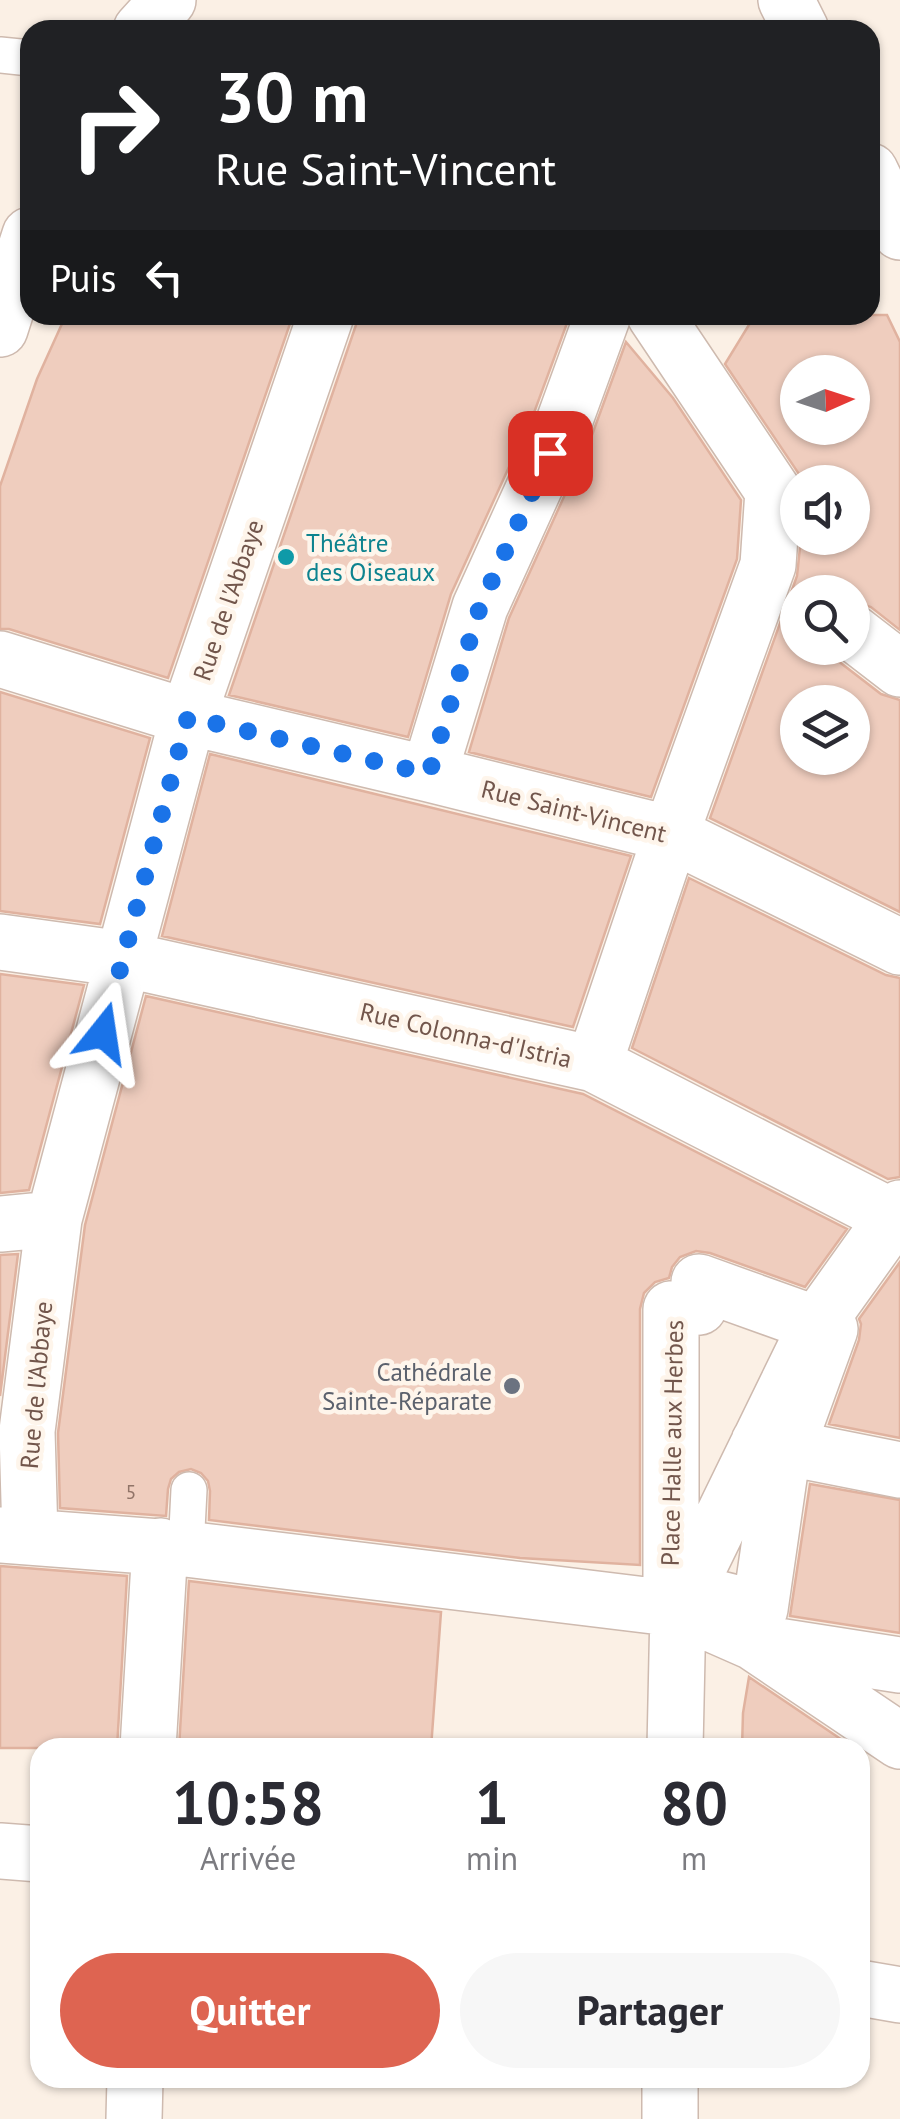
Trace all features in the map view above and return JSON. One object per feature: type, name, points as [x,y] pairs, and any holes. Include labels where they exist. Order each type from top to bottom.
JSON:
[{"type":"street","points":[[149,20],[168,0]]},
{"type":"street","points":[[880,191],[900,232]]},
{"type":"street","points":[[0,328],[20,267]]},
{"type":"street","name":"Rue de l'Abbaye","points":[[15,1536],[54,1218],[188,717],[323,325]]},
{"type":"street","points":[[429,774],[480,607],[564,422],[599,325]]},
{"type":"street","points":[[662,325],[773,492],[785,575]]},
{"type":"street","points":[[594,1064],[671,834],[780,589]]},
{"type":"street","points":[[870,646],[900,669]]},
{"type":"street","name":"Rue Saint-Vincent","points":[[0,659],[188,717],[671,834],[900,947]]},
{"type":"street","name":"Rue Colonna-d'Istria","points":[[0,942],[123,959],[594,1064],[898,1215]]},
{"type":"street","points":[[675,1738],[682,1600],[774,1445],[816,1324],[898,1215]]},
{"type":"street","points":[[0,1224],[54,1218]]},
{"type":"street","name":"Place Halle aux Herbes","points":[[774,1445],[782,1464],[760,1608],[682,1600],[670,1586],[670,1309],[700,1307],[699,1282],[816,1324]]},
{"type":"street","points":[[774,1445],[900,1470]]},
{"type":"street","points":[[15,1536],[173,1547],[682,1600],[753,1642],[900,1741]]},
{"type":"street","points":[[149,1738],[173,1547]]},
{"type":"street","points":[[753,1642],[900,1666]]},
{"type":"street","points":[[0,1851],[30,1853]]},
{"type":"street","points":[[870,1990],[900,1995]]},
{"type":"street","points":[[134,2119],[135,2088]]},
{"type":"street","points":[[670,2088],[670,2119]]},
{"type":"lane","points":[[173,1547],[189,1490]]},
{"type":"building","points":[[880,315],[887,315],[900,342],[900,630],[870,607],[870,575],[797,575],[799,555],[870,555],[870,465],[793,465],[725,364],[749,325],[880,325]]},
{"type":"building","points":[[61,325],[290,325],[168,678],[0,629],[0,486],[37,379]]},
{"type":"building","points":[[356,325],[566,325],[535,410],[451,594],[408,737],[229,695]]},
{"type":"building","points":[[626,342],[673,398],[741,500],[737,559],[651,797],[469,752],[509,618],[592,435]]},
{"type":"building","points":[[780,623],[780,665],[843,665],[869,685],[780,685],[780,775],[870,775],[870,686],[900,700],[900,912],[710,818]]},
{"type":"building","points":[[0,692],[150,738],[100,924],[0,911]]},
{"type":"building","points":[[210,754],[631,856],[573,1027],[162,936]]},
{"type":"building","points":[[689,878],[886,975],[900,978],[900,1177],[888,1179],[632,1048]]},
{"type":"building","points":[[0,974],[84,985],[29,1190],[0,1193]]},
{"type":"building","points":[[146,996],[583,1094],[847,1229],[805,1287],[696,1251],[680,1257],[669,1278],[655,1282],[644,1293],[640,1309],[640,1565],[520,1558],[209,1520],[208,1481],[191,1469],[171,1479],[166,1516],[60,1508],[58,1433],[85,1225]]},
{"type":"building","points":[[18,1254],[0,1396],[0,1255]]},
{"type":"building","points":[[900,1262],[900,1438],[829,1424],[859,1340],[859,1319]]},
{"type":"building","points":[[810,1484],[900,1500],[900,1633],[790,1616]]},
{"type":"building","points":[[0,1566],[127,1576],[118,1738],[30,1738],[30,1748],[0,1748]]},
{"type":"building","points":[[189,1581],[441,1612],[432,1738],[180,1738]]},
{"type":"building","points":[[749,1677],[839,1738],[742,1738]]},
{"type":"place","name":"Théâtre des Oiseaux","points":[[286,557]]},
{"type":"place","name":"Cathédrale Sainte-Réparate","points":[[512,1386]]},
{"type":"route","points":[[103,1033],[188,717],[429,774],[480,607],[550,453]]}]
